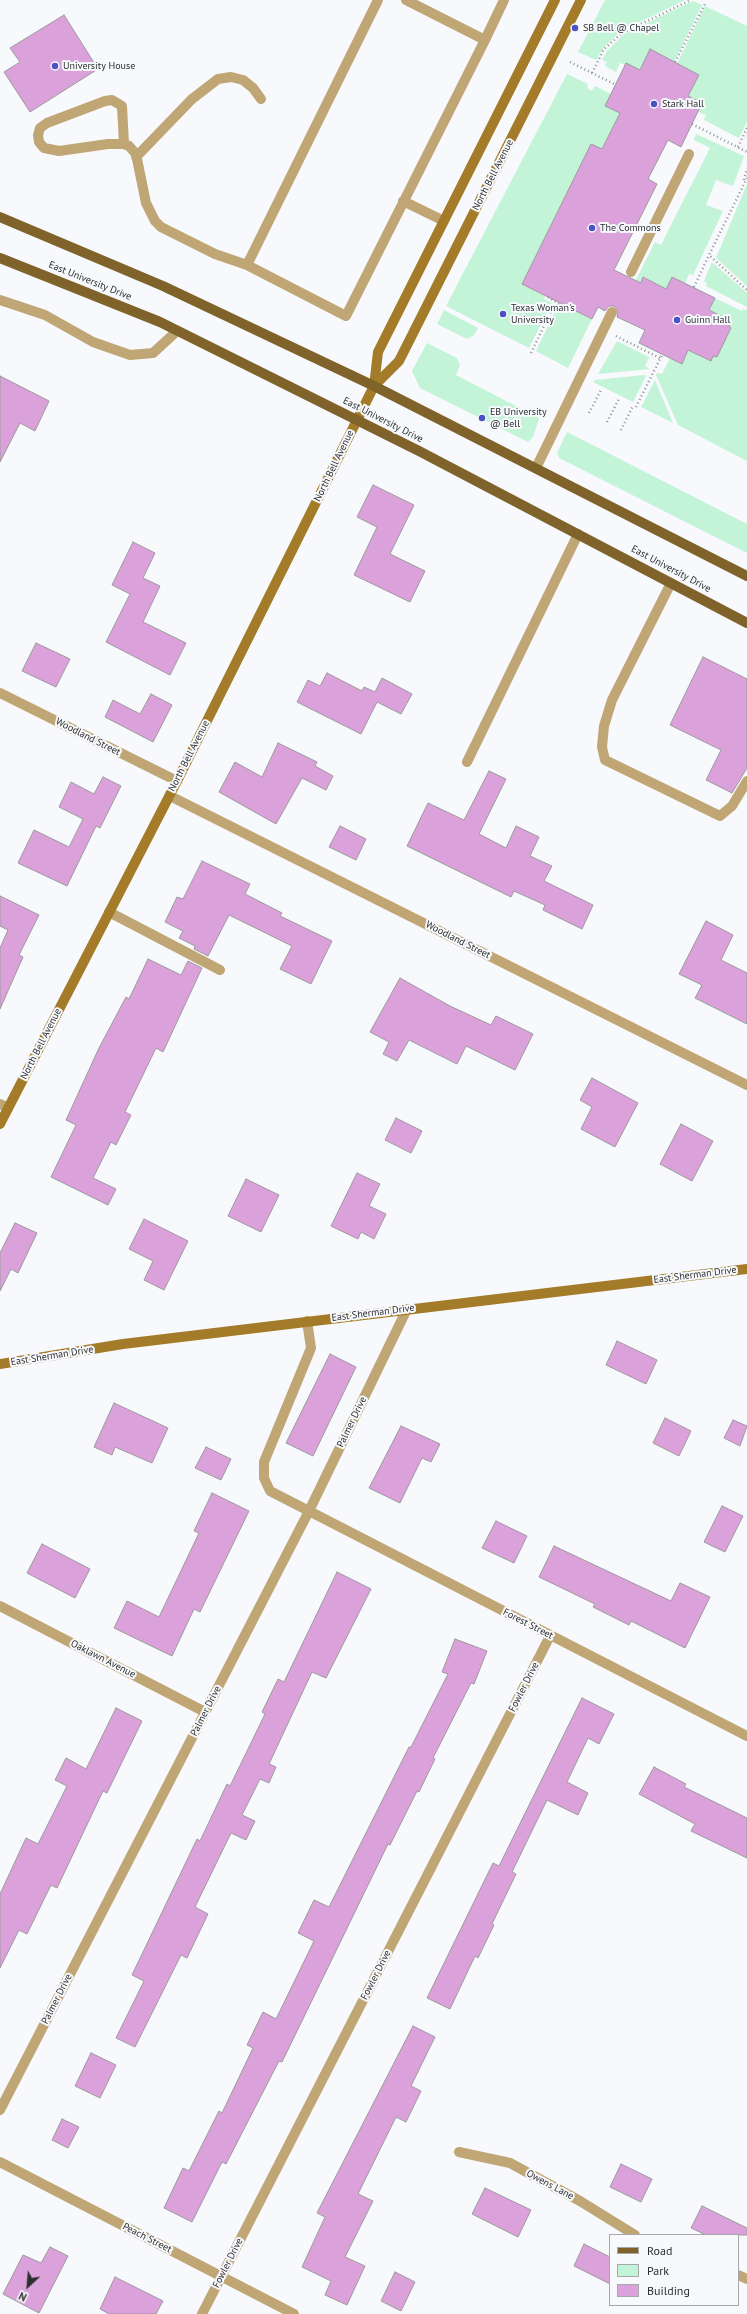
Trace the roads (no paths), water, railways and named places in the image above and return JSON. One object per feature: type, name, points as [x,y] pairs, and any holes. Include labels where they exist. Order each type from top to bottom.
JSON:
[{"type":"main road","name":"North Bell Avenue","points":[[374,386],[378,352],[555,0]]},
{"type":"main road","name":"North Bell Avenue","points":[[0,1124],[4,1106],[170,796],[374,386],[399,361],[581,0]]},
{"type":"main road","points":[[0,217],[163,286],[374,386],[747,576]]},
{"type":"main road","name":"East University Drive","points":[[0,258],[177,331],[357,420],[747,623]]},
{"type":"main road","name":"East Sherman Drive","points":[[0,1364],[123,1344],[747,1269]]},
{"type":"street","points":[[247,265],[378,0]]},
{"type":"street","points":[[406,0],[485,40]]},
{"type":"street","points":[[124,144],[122,106],[112,100],[105,101],[47,123],[40,128],[38,135],[39,142],[44,148],[59,151],[124,144],[129,146],[136,157],[146,203],[155,221],[161,227],[215,254],[247,265],[346,316],[504,0]]},
{"type":"street","points":[[136,157],[192,99],[218,79],[231,76],[243,80],[253,88],[261,99]]},
{"type":"street","points":[[631,272],[689,154]]},
{"type":"street","points":[[403,201],[444,221]]},
{"type":"street","points":[[0,300],[45,315],[93,342],[130,355],[153,353],[177,331]]},
{"type":"street","points":[[536,468],[612,312]]},
{"type":"street","points":[[467,762],[578,534]]},
{"type":"street","points":[[671,583],[612,700],[604,726],[602,747],[605,760],[720,816],[732,806],[747,781]]},
{"type":"street","name":"Woodland Street","points":[[0,693],[177,782]]},
{"type":"street","name":"Woodland Street","points":[[170,796],[747,1085]]},
{"type":"street","points":[[109,912],[220,970]]},
{"type":"street","name":"Palmer Drive","points":[[0,2110],[309,1511],[407,1309]]},
{"type":"street","name":"Forest Street","points":[[307,1321],[312,1348],[264,1462],[264,1478],[270,1491],[747,1736]]},
{"type":"street","name":"Oaklawn Avenue","points":[[0,1606],[205,1712]]},
{"type":"street","name":"Fowler Drive","points":[[202,2314],[220,2276],[550,1636]]},
{"type":"street","name":"Owens Lane","points":[[459,2152],[510,2163],[580,2201],[633,2234]]},
{"type":"street","name":"Peach Street","points":[[0,2162],[294,2314]]},
{"type":"place","name":"SB Bell @ Chapel","points":[[575,28]]},
{"type":"place","name":"University House","points":[[55,66]]},
{"type":"place","name":"Stark Hall","points":[[654,104]]},
{"type":"place","name":"The Commons","points":[[592,228]]},
{"type":"place","name":"Texas Woman's University","points":[[503,314]]},
{"type":"place","name":"Guinn Hall","points":[[677,320]]},
{"type":"place","name":"EB University @ Bell","points":[[482,418]]}]
